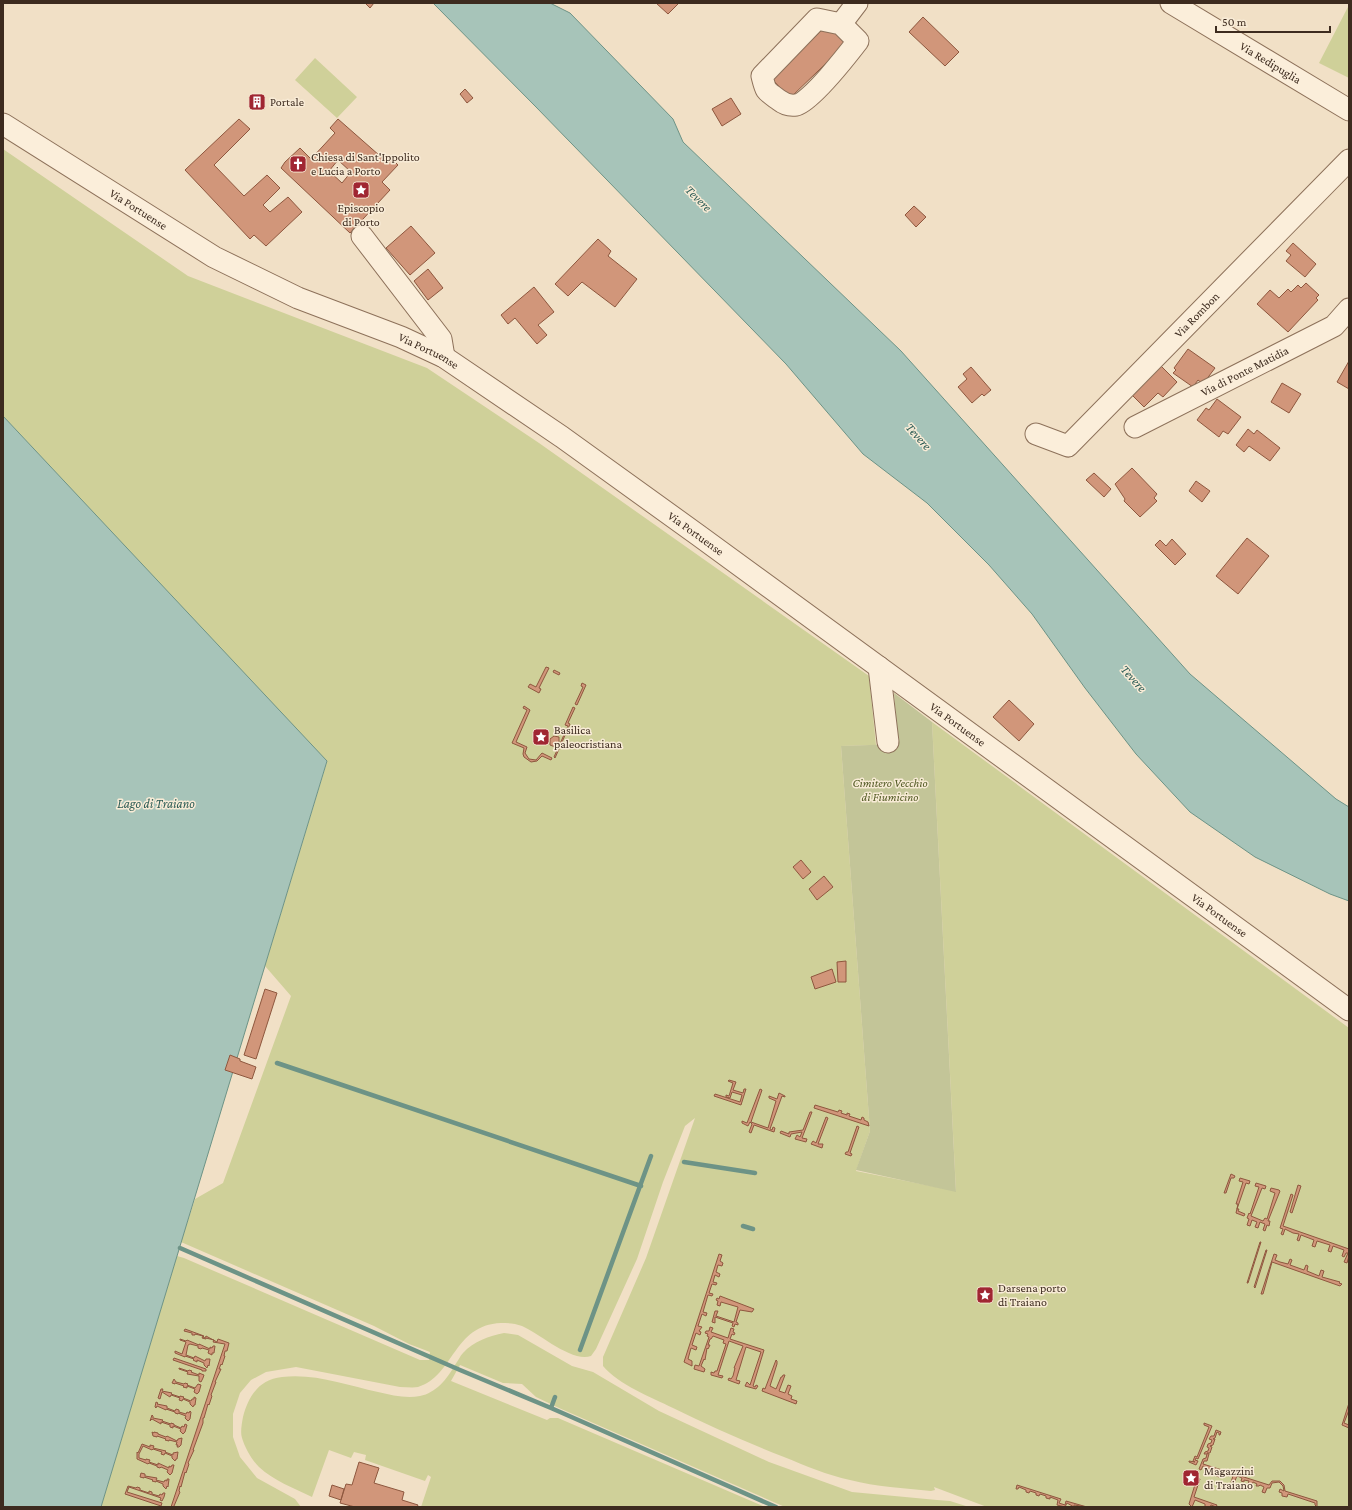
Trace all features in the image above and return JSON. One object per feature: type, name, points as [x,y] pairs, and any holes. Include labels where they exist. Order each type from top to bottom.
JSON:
[{"type":"street","points":[[841,24],[857,3]]},
{"type":"street","name":"Via Redipuglia","points":[[1171,3],[1349,110]]},
{"type":"street","points":[[817,19],[841,24],[858,41],[843,61],[810,96],[797,105],[785,105],[766,91],[762,76],[817,19]]},
{"type":"street","name":"Via Portuense","points":[[3,124],[214,257],[298,298],[401,337],[444,357],[562,437],[1349,1010]]},
{"type":"street","name":"Via Rombon","points":[[1036,434],[1068,446],[1349,160]]},
{"type":"street","points":[[362,236],[441,339],[444,357]]},
{"type":"street","name":"Via di Ponte Matidia","points":[[1135,427],[1334,326],[1349,309]]},
{"type":"street","points":[[879,667],[888,742]]},
{"type":"green space","points":[[1349,5],[1349,78],[1319,63]]},
{"type":"green space","points":[[315,58],[357,97],[337,118],[295,80]]},
{"type":"green space","points":[[3,149],[188,276],[427,368],[539,443],[869,676],[876,745],[841,746],[870,1131],[856,1171],[956,1191],[932,722],[1349,1028],[1349,1507],[987,1507],[934,1487],[935,1490],[931,1491],[880,1486],[825,1473],[728,1434],[626,1385],[603,1366],[603,1357],[646,1258],[695,1118],[685,1126],[663,1182],[637,1259],[596,1349],[591,1356],[583,1357],[575,1355],[565,1351],[522,1326],[501,1323],[485,1326],[473,1332],[463,1341],[439,1373],[430,1381],[418,1387],[400,1387],[296,1367],[266,1372],[251,1380],[240,1393],[233,1414],[233,1437],[240,1457],[257,1478],[295,1499],[301,1507],[101,1507],[177,1256],[420,1360],[429,1360],[430,1352],[181,1242],[195,1199],[223,1183],[291,996],[265,966],[327,762],[3,416]]},
{"type":"green space","name":"Cimitero Vecchio di Fiumicino","points":[[894,693],[932,722],[956,1192],[856,1170],[870,1131],[841,746],[898,744]]},
{"type":"green space","points":[[504,1333],[518,1335],[572,1366],[593,1372],[659,1411],[769,1462],[852,1492],[950,1501],[969,1507],[785,1507],[559,1408],[536,1397],[522,1384],[503,1383],[460,1365],[451,1381],[547,1420],[550,1418],[558,1418],[765,1507],[421,1507],[431,1477],[428,1475],[425,1481],[365,1460],[366,1455],[354,1452],[351,1458],[329,1450],[312,1497],[284,1484],[265,1472],[254,1461],[245,1446],[241,1436],[241,1430],[245,1410],[251,1396],[267,1381],[274,1378],[294,1376],[318,1378],[404,1397],[420,1396],[436,1389],[448,1375],[462,1354],[472,1345],[487,1337]]},
{"type":"water","name":"Tevere","points":[[433,3],[550,3],[570,13],[673,119],[683,142],[901,351],[1190,674],[1336,799],[1349,807],[1349,901],[1330,894],[1255,857],[1190,812],[1136,754],[1085,688],[1032,614],[989,565],[927,503],[863,454],[786,364]]},
{"type":"water","name":"Lago di Traiano","points":[[3,416],[327,761],[101,1507],[3,1507]]},
{"type":"building","points":[[365,3],[374,3],[370,8]]},
{"type":"building","points":[[656,3],[679,3],[668,14]]},
{"type":"building","points":[[923,17],[959,52],[945,66],[909,32]]},
{"type":"building","points":[[827,25],[846,44],[790,98],[772,79]]},
{"type":"building","points":[[465,89],[473,98],[467,103],[460,94]]},
{"type":"building","name":"Portale","points":[[259,98],[261,100],[255,106],[253,104]]},
{"type":"building","points":[[731,98],[741,114],[722,126],[712,109]]},
{"type":"building","points":[[239,119],[250,129],[214,165],[244,196],[267,175],[280,188],[263,205],[270,212],[288,197],[302,212],[266,246],[254,235],[250,239],[185,170]]},
{"type":"building","points":[[338,119],[388,163],[392,159],[398,165],[382,182],[390,190],[350,233],[281,168],[285,162],[300,148],[311,159],[335,133],[330,128]],"holes":[[[338,160],[351,172],[342,183],[329,171]]]},
{"type":"building","points":[[914,206],[926,217],[916,227],[905,215]]},
{"type":"building","points":[[411,226],[435,253],[410,275],[386,248]]},
{"type":"building","points":[[598,239],[611,251],[608,256],[637,279],[615,307],[582,282],[568,296],[555,284]]},
{"type":"building","points":[[1293,243],[1316,264],[1305,277],[1286,261],[1291,255],[1286,251]]},
{"type":"building","points":[[428,269],[443,288],[428,300],[414,281]]},
{"type":"building","points":[[1306,283],[1319,295],[1316,298],[1318,300],[1288,332],[1257,304],[1270,290],[1279,298],[1288,289],[1291,292],[1298,285],[1301,288]]},
{"type":"building","points":[[534,287],[554,312],[538,325],[547,335],[537,344],[515,318],[508,324],[501,315]]},
{"type":"building","points":[[1188,349],[1215,368],[1203,384],[1198,380],[1193,387],[1173,373],[1176,370],[1174,368]]},
{"type":"building","points":[[1349,361],[1349,389],[1337,382]]},
{"type":"building","points":[[1159,364],[1177,382],[1163,397],[1158,393],[1144,407],[1131,394]]},
{"type":"building","points":[[971,367],[991,390],[984,396],[982,394],[972,403],[958,387],[967,379],[963,374]]},
{"type":"building","points":[[1282,383],[1301,394],[1289,413],[1271,402]]},
{"type":"building","points":[[1217,399],[1241,417],[1228,434],[1223,431],[1219,437],[1197,420],[1206,408],[1209,410]]},
{"type":"building","points":[[1248,429],[1254,434],[1257,430],[1280,448],[1270,461],[1249,446],[1244,452],[1236,445]]},
{"type":"building","points":[[1132,468],[1157,494],[1154,498],[1157,501],[1140,517],[1124,501],[1125,499],[1115,484]]},
{"type":"building","points":[[1094,473],[1111,489],[1104,497],[1086,480]]},
{"type":"building","points":[[1196,481],[1210,491],[1202,502],[1189,491]]},
{"type":"building","points":[[1247,538],[1269,556],[1238,594],[1216,576]]},
{"type":"building","points":[[1172,539],[1186,554],[1175,565],[1155,545],[1160,540],[1166,546]]},
{"type":"building","points":[[546,667],[549,668],[539,688],[541,689],[539,693],[528,687],[530,684],[536,687]]},
{"type":"building","points":[[554,670],[560,673],[559,675],[553,672]]},
{"type":"building","points":[[582,683],[586,685],[577,705],[575,704],[583,687],[581,686]]},
{"type":"building","points":[[1009,700],[1034,724],[1019,741],[993,717]]},
{"type":"building","points":[[524,706],[530,710],[516,742],[527,747],[525,753],[529,759],[536,760],[542,753],[552,758],[551,760],[542,756],[537,761],[531,762],[524,757],[524,748],[512,743],[527,710],[523,708]]},
{"type":"building","points":[[573,707],[575,708],[568,723],[570,724],[555,758],[554,757],[568,726],[565,725]]},
{"type":"building","points":[[554,736],[559,737],[559,743],[555,747],[550,745],[550,739]]},
{"type":"building","points":[[801,860],[811,872],[803,879],[793,867]]},
{"type":"building","points":[[824,876],[833,887],[817,900],[809,889]]},
{"type":"building","points":[[846,961],[846,982],[838,982],[837,962]]},
{"type":"building","points":[[832,969],[836,982],[815,989],[811,977]]},
{"type":"building","points":[[265,989],[277,993],[256,1059],[244,1055]]},
{"type":"building","points":[[230,1055],[240,1059],[240,1061],[256,1067],[252,1079],[225,1070]]},
{"type":"building","points":[[728,1081],[736,1082],[733,1090],[743,1093],[744,1089],[746,1089],[741,1105],[714,1096],[715,1094],[740,1102],[742,1095],[732,1092],[730,1098],[726,1097],[726,1095],[729,1096],[733,1083]]},
{"type":"building","points":[[760,1089],[762,1090],[751,1122],[768,1128],[776,1101],[769,1098],[769,1096],[777,1099],[779,1093],[785,1096],[782,1096],[770,1129],[772,1130],[773,1127],[775,1128],[774,1132],[754,1125],[751,1133],[749,1132],[752,1124],[750,1122],[748,1126],[742,1123],[742,1121],[747,1123]]},
{"type":"building","points":[[815,1105],[838,1112],[839,1110],[842,1111],[841,1113],[847,1115],[847,1113],[850,1114],[849,1116],[861,1120],[862,1117],[868,1122],[869,1126],[814,1108]]},
{"type":"building","points":[[810,1112],[812,1112],[802,1138],[807,1139],[806,1142],[795,1139],[797,1135],[800,1137],[802,1132],[791,1134],[790,1137],[780,1133],[781,1131],[789,1134],[789,1132],[803,1130]]},
{"type":"building","points":[[826,1117],[828,1118],[818,1144],[823,1144],[822,1148],[811,1144],[813,1141],[816,1143]]},
{"type":"building","points":[[857,1126],[859,1127],[850,1153],[852,1154],[851,1156],[845,1154],[848,1152]]},
{"type":"building","points":[[1231,1174],[1235,1176],[1234,1178],[1231,1178],[1226,1193],[1224,1193]]},
{"type":"building","points":[[1240,1178],[1250,1181],[1249,1184],[1246,1183],[1237,1209],[1245,1214],[1244,1216],[1236,1213],[1238,1204],[1236,1204],[1243,1182],[1239,1181]]},
{"type":"building","points":[[1256,1183],[1266,1186],[1265,1189],[1262,1188],[1251,1216],[1263,1221],[1265,1218],[1267,1219],[1275,1193],[1270,1191],[1271,1188],[1280,1191],[1268,1221],[1270,1221],[1269,1226],[1267,1225],[1265,1231],[1263,1230],[1265,1224],[1260,1222],[1258,1228],[1255,1227],[1257,1222],[1252,1220],[1250,1226],[1247,1225],[1249,1219],[1247,1218],[1249,1213],[1250,1214],[1259,1187],[1255,1186]]},
{"type":"building","points":[[1298,1185],[1301,1186],[1292,1213],[1290,1212]]},
{"type":"building","points":[[1291,1194],[1293,1195],[1283,1226],[1349,1249],[1347,1263],[1344,1262],[1348,1253],[1346,1253],[1344,1257],[1342,1256],[1344,1250],[1333,1246],[1331,1252],[1328,1251],[1330,1245],[1317,1241],[1315,1247],[1312,1246],[1314,1240],[1301,1235],[1299,1241],[1297,1240],[1299,1234],[1285,1229],[1283,1235],[1281,1234],[1283,1229],[1280,1228]]},
{"type":"building","points":[[1260,1242],[1261,1242],[1247,1283]]},
{"type":"building","points":[[1267,1250],[1255,1288],[1254,1287]]},
{"type":"building","points":[[719,1254],[722,1255],[720,1261],[723,1263],[722,1266],[718,1265],[716,1272],[720,1274],[719,1277],[715,1275],[713,1282],[717,1283],[716,1285],[712,1284],[709,1293],[713,1294],[712,1296],[708,1295],[703,1312],[707,1313],[706,1316],[702,1314],[698,1326],[702,1327],[699,1331],[701,1332],[700,1335],[696,1333],[692,1345],[697,1347],[696,1350],[691,1348],[688,1359],[692,1361],[692,1366],[684,1362]]},
{"type":"building","points":[[1274,1254],[1277,1255],[1275,1260],[1288,1264],[1290,1259],[1292,1260],[1290,1265],[1304,1270],[1306,1265],[1308,1266],[1307,1271],[1319,1276],[1321,1270],[1324,1271],[1322,1277],[1340,1282],[1339,1283],[1342,1284],[1340,1286],[1272,1262],[1263,1294],[1261,1294]]},
{"type":"building","points":[[720,1296],[754,1309],[752,1312],[740,1310],[736,1322],[738,1325],[735,1324],[734,1327],[732,1326],[733,1323],[715,1317],[715,1323],[712,1322],[715,1311],[718,1311],[716,1316],[734,1322],[738,1307],[721,1302],[720,1306],[717,1305],[718,1301],[716,1300],[717,1298],[719,1299]]},
{"type":"building","points":[[710,1327],[713,1328],[711,1332],[728,1338],[731,1328],[734,1329],[733,1332],[735,1333],[734,1335],[732,1334],[730,1339],[764,1350],[753,1386],[758,1386],[756,1389],[745,1386],[747,1382],[750,1385],[761,1352],[746,1347],[736,1380],[740,1381],[739,1384],[728,1380],[733,1376],[734,1368],[743,1346],[729,1341],[718,1375],[723,1376],[722,1378],[711,1375],[711,1372],[714,1373],[717,1371],[726,1344],[723,1343],[724,1340],[713,1336],[710,1339],[708,1345],[710,1345],[708,1349],[707,1348],[705,1360],[704,1359],[701,1366],[705,1369],[704,1372],[694,1369],[695,1365],[699,1366],[709,1337],[707,1336],[708,1334],[705,1333],[706,1331],[709,1331]]},
{"type":"building","points":[[185,1329],[204,1336],[203,1337],[205,1338],[206,1336],[213,1340],[202,1338],[203,1336],[195,1334],[192,1335],[192,1333],[184,1331]]},
{"type":"building","points":[[180,1339],[199,1344],[210,1349],[210,1347],[212,1348],[215,1346],[214,1353],[212,1353],[212,1355],[208,1353],[209,1350],[201,1349],[198,1348],[198,1346],[190,1344],[188,1345],[186,1355],[194,1358],[195,1356],[205,1361],[206,1359],[210,1359],[209,1366],[208,1365],[207,1368],[204,1363],[197,1360],[197,1362],[193,1360],[194,1359],[175,1353],[175,1351],[182,1354],[186,1342]]},
{"type":"building","points":[[218,1339],[229,1343],[227,1351],[225,1351],[222,1365],[221,1364],[219,1369],[221,1369],[203,1418],[203,1423],[194,1450],[188,1463],[189,1464],[181,1487],[180,1486],[180,1492],[174,1506],[175,1507],[171,1507],[225,1344],[213,1342],[214,1340],[217,1342]]},
{"type":"building","points":[[174,1358],[206,1369],[206,1371],[202,1371],[173,1360]]},
{"type":"building","points":[[776,1360],[777,1364],[770,1386],[776,1389],[781,1377],[785,1375],[779,1391],[785,1393],[788,1385],[791,1386],[788,1394],[792,1396],[791,1399],[797,1401],[796,1404],[762,1391],[763,1388],[765,1389]]},
{"type":"building","points":[[179,1368],[192,1371],[191,1372],[199,1375],[199,1373],[204,1375],[201,1382],[199,1381],[199,1376],[187,1374],[188,1372]]},
{"type":"building","points":[[174,1379],[176,1382],[185,1383],[195,1388],[198,1384],[201,1385],[199,1392],[197,1394],[194,1392],[195,1389],[172,1383]]},
{"type":"building","points":[[161,1389],[163,1389],[162,1391],[184,1397],[183,1398],[191,1401],[194,1397],[196,1398],[195,1405],[193,1407],[190,1402],[183,1399],[182,1401],[179,1400],[180,1398],[171,1395],[170,1397],[162,1392],[160,1399],[158,1398]]},
{"type":"building","points":[[156,1402],[158,1403],[157,1404],[167,1406],[167,1408],[175,1411],[176,1409],[179,1410],[179,1412],[186,1414],[190,1411],[190,1419],[188,1421],[185,1418],[186,1416],[157,1406],[156,1408]]},
{"type":"building","points":[[1349,1403],[1349,1410],[1344,1423],[1349,1425],[1349,1428],[1342,1425]]},
{"type":"building","points":[[152,1415],[153,1418],[163,1420],[162,1421],[174,1424],[181,1428],[182,1426],[184,1427],[185,1424],[187,1425],[185,1432],[183,1434],[180,1431],[181,1429],[173,1426],[173,1428],[170,1427],[170,1425],[161,1422],[161,1424],[152,1419],[150,1421]]},
{"type":"building","points":[[1204,1423],[1212,1426],[1198,1459],[1196,1458],[1195,1460],[1198,1461],[1196,1465],[1189,1461],[1195,1462],[1193,1461],[1195,1456],[1197,1457],[1209,1427],[1204,1425]]},
{"type":"building","points":[[1216,1430],[1221,1432],[1220,1435],[1217,1432],[1215,1438],[1213,1439],[1215,1439],[1213,1445],[1210,1446],[1212,1447],[1210,1453],[1207,1453],[1209,1454],[1207,1461],[1204,1461],[1203,1464],[1269,1485],[1272,1481],[1280,1481],[1284,1485],[1285,1491],[1317,1501],[1317,1507],[1315,1503],[1288,1494],[1287,1497],[1282,1496],[1282,1493],[1279,1492],[1280,1489],[1284,1491],[1283,1486],[1279,1482],[1272,1483],[1270,1488],[1267,1488],[1265,1493],[1262,1492],[1264,1487],[1260,1485],[1256,1486],[1257,1484],[1253,1482],[1250,1489],[1247,1487],[1249,1481],[1241,1481],[1242,1478],[1237,1476],[1234,1483],[1231,1482],[1233,1476],[1225,1475],[1226,1474],[1221,1472],[1219,1477],[1216,1476],[1217,1471],[1213,1471],[1203,1466],[1201,1470],[1199,1469],[1203,1459],[1206,1458],[1207,1454],[1204,1454],[1208,1451],[1208,1444],[1211,1443],[1212,1440],[1209,1439],[1211,1436],[1214,1436]]},
{"type":"building","points":[[152,1432],[166,1437],[167,1436],[177,1441],[178,1439],[182,1438],[181,1445],[177,1447],[177,1442],[153,1436]]},
{"type":"building","points":[[142,1444],[150,1447],[150,1445],[154,1446],[153,1448],[166,1451],[165,1452],[173,1455],[173,1453],[178,1452],[177,1459],[175,1461],[172,1456],[165,1453],[164,1455],[161,1454],[162,1452],[143,1446],[139,1454],[139,1458],[150,1460],[149,1462],[158,1465],[158,1463],[169,1468],[169,1466],[171,1467],[174,1465],[170,1475],[167,1472],[168,1470],[137,1459],[137,1452],[138,1453]]},
{"type":"building","points":[[359,1462],[379,1468],[374,1483],[404,1492],[402,1500],[418,1505],[417,1507],[355,1507],[340,1503],[346,1484],[352,1485]]},
{"type":"building","points":[[141,1473],[145,1474],[145,1476],[157,1478],[156,1480],[164,1482],[165,1480],[167,1481],[167,1479],[169,1479],[168,1487],[167,1486],[166,1489],[163,1484],[140,1477]]},
{"type":"building","points":[[1197,1478],[1200,1479],[1194,1497],[1217,1505],[1216,1507],[1211,1505],[1210,1507],[1205,1507],[1205,1504],[1195,1500],[1192,1507],[1189,1504]]},
{"type":"building","points":[[332,1485],[344,1489],[341,1500],[329,1496]]},
{"type":"building","points":[[1017,1485],[1061,1499],[1059,1503],[1065,1505],[1066,1501],[1087,1507],[1074,1505],[1074,1507],[1067,1503],[1065,1507],[1057,1505],[1058,1500],[1050,1497],[1050,1499],[1046,1498],[1046,1496],[1040,1494],[1039,1496],[1030,1491],[1029,1493],[1026,1492],[1026,1490],[1019,1487],[1016,1489]]},
{"type":"building","points":[[128,1486],[137,1487],[140,1488],[140,1490],[149,1493],[149,1491],[152,1492],[152,1494],[159,1496],[160,1494],[162,1495],[165,1493],[162,1501],[160,1500],[161,1498],[129,1487],[127,1492],[162,1503],[161,1506],[125,1494]]},
{"type":"waterway","points":[[277,1063],[641,1186]]},
{"type":"waterway","points":[[580,1350],[651,1156]]},
{"type":"waterway","points":[[684,1162],[755,1173]]},
{"type":"waterway","points":[[743,1226],[753,1229]]},
{"type":"waterway","points":[[180,1248],[776,1507]]},
{"type":"waterway","points":[[551,1408],[555,1397]]},
{"type":"place","name":"Portale","points":[[257,102]]},
{"type":"place","name":"Chiesa di Sant'Ippolito e Lucia a Porto","points":[[298,164]]},
{"type":"place","name":"Episcopio di Porto","points":[[361,190]]},
{"type":"place","name":"Basilica paleocristiana","points":[[541,737]]},
{"type":"place","name":"Darsena porto di Traiano","points":[[985,1295]]},
{"type":"place","name":"Magazzini di Traiano","points":[[1191,1478]]}]
